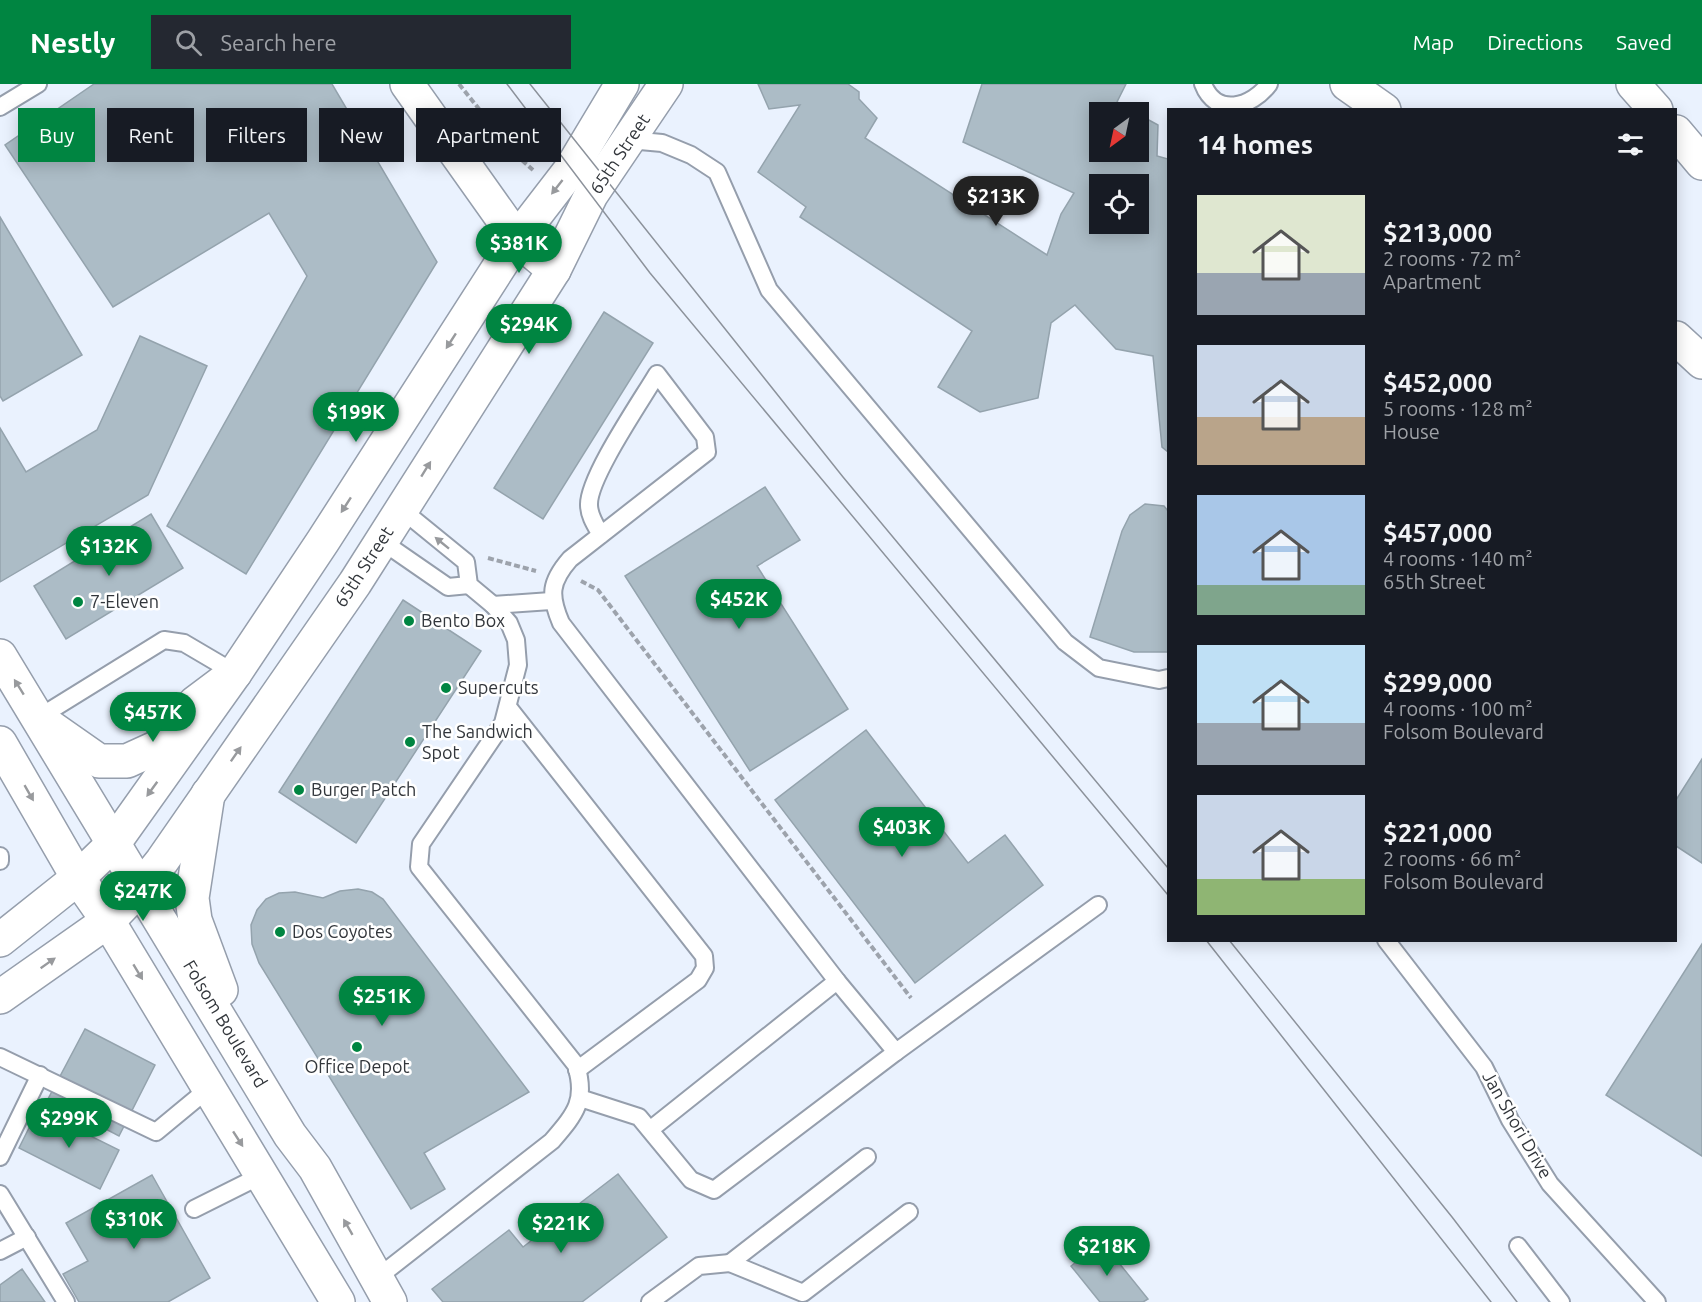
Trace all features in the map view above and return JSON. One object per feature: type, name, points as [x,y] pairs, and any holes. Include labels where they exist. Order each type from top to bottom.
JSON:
[{"type":"main road","points":[[407,84],[517,239],[554,270]]},
{"type":"main road","name":"65th Street","points":[[0,940],[78,878],[114,843],[235,673],[323,541],[517,239],[571,169],[622,84]]},
{"type":"main road","name":"65th Street","points":[[0,997],[108,921],[141,887],[355,583],[380,540],[554,270],[591,195],[666,84]]},
{"type":"main road","points":[[1347,84],[1381,108]]},
{"type":"main road","points":[[1633,84],[1654,108]]},
{"type":"main road","points":[[1677,133],[1702,163]]},
{"type":"main road","points":[[1677,339],[1702,363]]},
{"type":"main road","name":"Folsom Boulevard","points":[[0,656],[229,1030],[290,1135],[315,1168],[384,1290]]},
{"type":"main road","points":[[38,718],[99,761],[127,761],[160,746],[195,703],[235,673]]},
{"type":"main road","points":[[0,743],[78,878],[108,921],[338,1302]]},
{"type":"main road","points":[[208,794],[192,898],[195,920],[220,988],[229,1030]]},
{"type":"main road","points":[[262,1176],[292,1195],[348,1280],[384,1290]]},
{"type":"lane","points":[[0,107],[38,84]]},
{"type":"lane","points":[[1203,84],[1206,91],[1224,105],[1244,105],[1261,95],[1269,84]]},
{"type":"lane","points":[[629,140],[662,143],[691,155],[717,171],[770,290],[1065,642],[1100,668],[1159,680],[1167,678]]},
{"type":"lane","points":[[601,535],[592,518],[589,504],[593,483],[657,374],[705,437],[707,452],[601,535],[570,559],[558,576],[551,601],[561,623],[837,981],[896,1052]]},
{"type":"lane","points":[[384,1290],[552,1142],[567,1123],[580,1098],[582,1082],[578,1070],[419,867],[422,844],[503,723],[518,665],[516,640],[509,623],[493,605],[469,585],[466,562],[401,509]]},
{"type":"lane","points":[[380,540],[448,587],[469,585]]},
{"type":"lane","points":[[493,605],[551,601]]},
{"type":"lane","points":[[38,718],[164,640],[184,643],[235,673]]},
{"type":"lane","points":[[508,706],[704,956],[705,968],[698,980],[578,1070]]},
{"type":"lane","points":[[0,856],[0,861]]},
{"type":"lane","points":[[580,1098],[639,1117],[691,1180],[714,1190],[896,1052],[1098,905]]},
{"type":"lane","name":"Jan Shori Drive","points":[[1388,942],[1484,1067],[1510,1120],[1550,1184],[1657,1302]]},
{"type":"lane","points":[[651,1129],[837,981]]},
{"type":"lane","points":[[0,1057],[156,1132],[208,1089]]},
{"type":"lane","points":[[0,1157],[40,1075]]},
{"type":"lane","points":[[730,1263],[867,1157]]},
{"type":"lane","points":[[194,1209],[262,1176]]},
{"type":"lane","points":[[0,1194],[66,1302]]},
{"type":"lane","points":[[650,1302],[699,1266],[730,1263],[803,1293],[909,1212]]},
{"type":"lane","points":[[0,1251],[27,1237]]},
{"type":"lane","points":[[1518,1246],[1561,1302]]},
{"type":"path","points":[[459,84],[515,154],[555,190]]},
{"type":"path","points":[[485,557],[519,568],[579,580],[598,590],[910,998]]},
{"type":"building","points":[[94,84],[332,84],[346,108],[319,108],[319,162],[378,162],[437,262],[246,574],[167,526],[307,276],[269,213],[113,307],[5,145],[18,136],[18,162],[95,162],[95,108],[59,108]]},
{"type":"building","points":[[758,84],[848,84],[859,92],[859,99],[877,118],[865,138],[1047,255],[1061,214],[1074,193],[963,142],[982,84],[1126,84],[1117,102],[1089,102],[1089,162],[1149,162],[1149,120],[1158,125],[1157,156],[1167,159],[1167,451],[1162,447],[1153,356],[1116,349],[1075,305],[1051,323],[1038,398],[980,412],[938,387],[972,331],[800,217],[806,207],[758,172],[800,105],[769,109]]},
{"type":"building","points":[[0,217],[82,355],[3,401],[0,396]]},
{"type":"building","points":[[604,312],[653,343],[543,519],[494,488]]},
{"type":"building","points":[[140,336],[207,366],[148,495],[0,582],[0,428],[26,472],[97,430]]},
{"type":"building","points":[[765,487],[800,540],[757,566],[848,709],[750,771],[625,576]]},
{"type":"building","points":[[1145,504],[1164,506],[1167,510],[1167,652],[1134,652],[1090,637],[1122,531],[1130,515]]},
{"type":"building","points":[[151,514],[183,568],[66,639],[34,586]]},
{"type":"building","points":[[403,600],[481,651],[356,843],[279,792]]},
{"type":"building","points":[[866,730],[968,863],[1005,835],[1043,885],[915,983],[775,800]]},
{"type":"building","points":[[1702,759],[1702,863],[1677,847],[1677,798]]},
{"type":"building","points":[[358,889],[372,892],[383,899],[529,1092],[424,1153],[445,1189],[411,1209],[259,963],[252,944],[251,925],[257,910],[266,899],[279,893],[295,892],[323,898],[340,891]]},
{"type":"building","points":[[1702,944],[1702,1156],[1606,1095]]},
{"type":"building","points":[[85,1029],[155,1065],[119,1136],[48,1099]]},
{"type":"building","points":[[38,1110],[119,1150],[100,1189],[19,1148]]},
{"type":"building","points":[[618,1174],[667,1237],[582,1302],[443,1302],[432,1289],[509,1230],[523,1247]]},
{"type":"building","points":[[152,1175],[210,1278],[168,1302],[79,1302],[63,1274],[88,1261],[66,1223]]},
{"type":"building","points":[[1102,1242],[1148,1299],[1143,1302],[1100,1302],[1071,1266]]},
{"type":"building","points":[[22,1269],[45,1302],[0,1302],[0,1285]]},
{"type":"tram line","points":[[507,84],[650,273],[1167,894]]},
{"type":"tram line","points":[[530,84],[843,477],[1167,867]]},
{"type":"tram line","points":[[1208,942],[1491,1302]]},
{"type":"tram line","points":[[1231,942],[1452,1217],[1517,1302]]},
{"type":"place","name":"7-Eleven","points":[[78,602]]},
{"type":"place","name":"Bento Box","points":[[409,621]]},
{"type":"place","name":"Supercuts","points":[[446,688]]},
{"type":"place","name":"The Sandwich Spot","points":[[410,742]]},
{"type":"place","name":"Burger Patch","points":[[299,790]]},
{"type":"place","name":"Dos Coyotes","points":[[280,932]]},
{"type":"place","name":"Office Depot","points":[[357,1047]]}]
